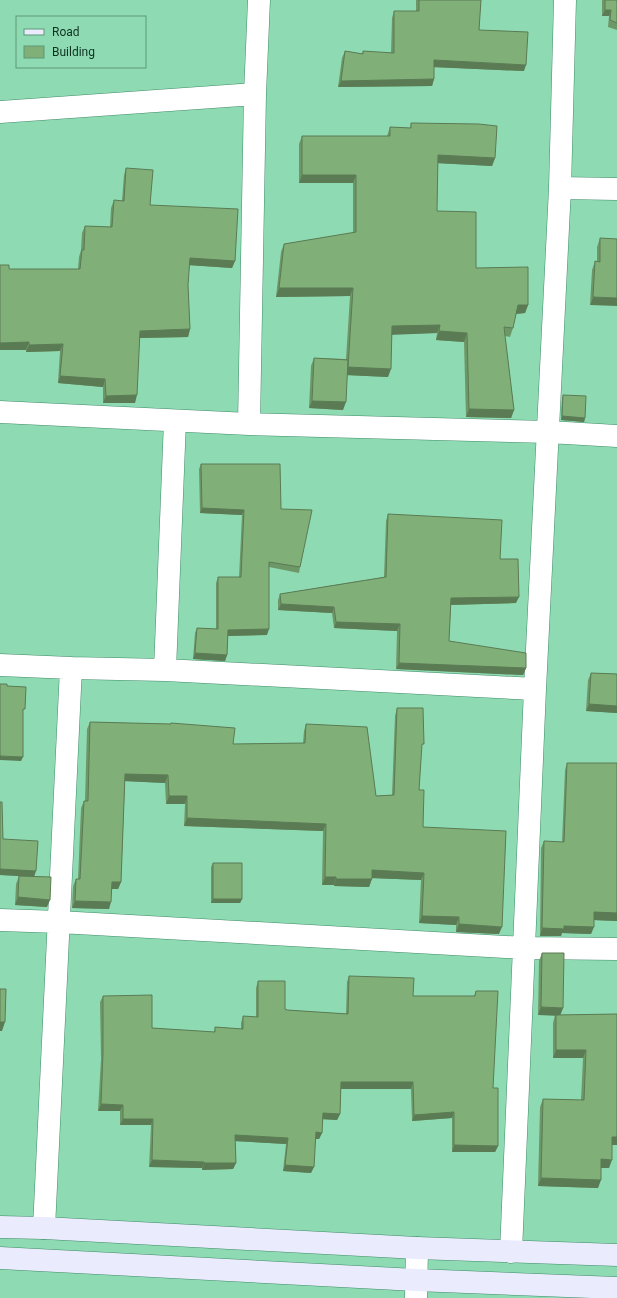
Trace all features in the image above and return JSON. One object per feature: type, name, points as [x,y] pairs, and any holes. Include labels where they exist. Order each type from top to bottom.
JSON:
[{"type":"main road","points":[[0,1227],[44,1228],[418,1248],[617,1255]]},
{"type":"main road","points":[[0,1258],[416,1289],[617,1288]]},
{"type":"street","points":[[249,424],[255,94],[260,0]]},
{"type":"street","points":[[511,1252],[535,689],[560,188],[565,0]]},
{"type":"street","points":[[0,112],[255,94]]},
{"type":"street","points":[[560,188],[617,189]]},
{"type":"street","points":[[0,412],[249,424],[549,432],[617,436]]},
{"type":"street","points":[[165,670],[176,421]]},
{"type":"street","points":[[0,665],[165,670],[535,689]]},
{"type":"street","points":[[44,1228],[70,668]]},
{"type":"street","points":[[0,920],[525,948],[617,950]]},
{"type":"street","points":[[416,1289],[418,1248]]},
{"type":"building","points":[[419,0],[481,0],[479,30],[528,32],[526,65],[434,60],[434,79],[341,81],[345,51],[363,54],[363,51],[394,53],[394,11],[419,11]]},
{"type":"building","points":[[605,0],[617,0],[617,23],[610,20],[611,10],[605,10]]},
{"type":"building","points":[[411,123],[479,124],[497,126],[495,158],[438,155],[437,211],[476,212],[476,268],[528,267],[528,305],[518,305],[513,328],[504,327],[514,410],[469,409],[467,333],[439,331],[440,325],[392,326],[391,369],[348,367],[353,288],[279,288],[284,244],[356,232],[356,175],[302,175],[302,136],[390,136],[390,127],[411,128]]},
{"type":"building","points":[[126,168],[153,170],[150,205],[238,209],[235,261],[190,258],[188,285],[190,329],[140,331],[137,395],[106,396],[105,379],[60,376],[63,344],[29,345],[29,342],[0,343],[0,265],[9,265],[9,269],[80,269],[82,250],[84,250],[85,226],[112,227],[114,200],[124,201]]},
{"type":"building","points":[[600,238],[617,239],[617,298],[593,297],[595,261],[600,262]]},
{"type":"building","points":[[314,358],[348,360],[346,402],[312,401]]},
{"type":"building","points":[[563,395],[586,396],[585,418],[562,416]]},
{"type":"building","points":[[201,464],[280,464],[281,509],[312,510],[300,567],[269,562],[269,629],[228,630],[227,655],[195,653],[197,628],[218,629],[218,577],[241,577],[244,510],[202,508]]},
{"type":"building","points":[[388,514],[502,520],[500,559],[518,559],[519,597],[451,598],[449,641],[526,653],[526,668],[399,663],[400,624],[336,622],[334,607],[281,604],[280,594],[386,577]]},
{"type":"building","points":[[591,673],[617,674],[617,706],[589,704]]},
{"type":"building","points":[[0,684],[26,687],[25,709],[23,709],[23,757],[0,756]]},
{"type":"building","points":[[397,708],[423,708],[424,744],[422,744],[419,790],[424,790],[423,827],[506,831],[502,927],[459,924],[459,917],[422,916],[424,873],[372,870],[372,879],[336,879],[336,877],[325,877],[326,824],[187,818],[187,796],[169,796],[168,775],[125,774],[121,882],[112,882],[111,902],[75,901],[76,879],[80,879],[84,801],[88,801],[90,722],[171,723],[235,728],[233,744],[305,743],[306,724],[367,727],[376,796],[394,795]]},
{"type":"building","points":[[567,763],[617,763],[617,913],[594,912],[594,927],[564,926],[564,929],[542,928],[544,841],[564,842]]},
{"type":"building","points":[[0,802],[2,802],[3,839],[38,841],[36,871],[0,869]]},
{"type":"building","points":[[213,863],[242,863],[242,899],[213,899]]},
{"type":"building","points":[[19,876],[51,877],[50,900],[18,897]]},
{"type":"building","points":[[542,953],[564,953],[563,1008],[541,1007]]},
{"type":"building","points":[[349,976],[414,978],[413,996],[475,996],[476,991],[498,991],[493,1088],[498,1088],[498,1146],[454,1145],[454,1112],[414,1115],[413,1082],[341,1082],[340,1114],[323,1113],[322,1133],[316,1132],[314,1167],[285,1165],[288,1138],[235,1135],[236,1163],[152,1160],[153,1119],[123,1119],[123,1105],[101,1104],[103,996],[152,995],[152,1028],[215,1032],[215,1027],[243,1029],[243,1016],[258,1017],[258,981],[285,981],[285,1009],[287,1010],[348,1014]]},
{"type":"building","points":[[0,989],[6,989],[5,1022],[0,1022]]},
{"type":"building","points":[[617,1014],[617,1137],[612,1137],[612,1160],[601,1159],[601,1180],[541,1178],[543,1099],[584,1100],[586,1050],[556,1050],[556,1015]]}]
